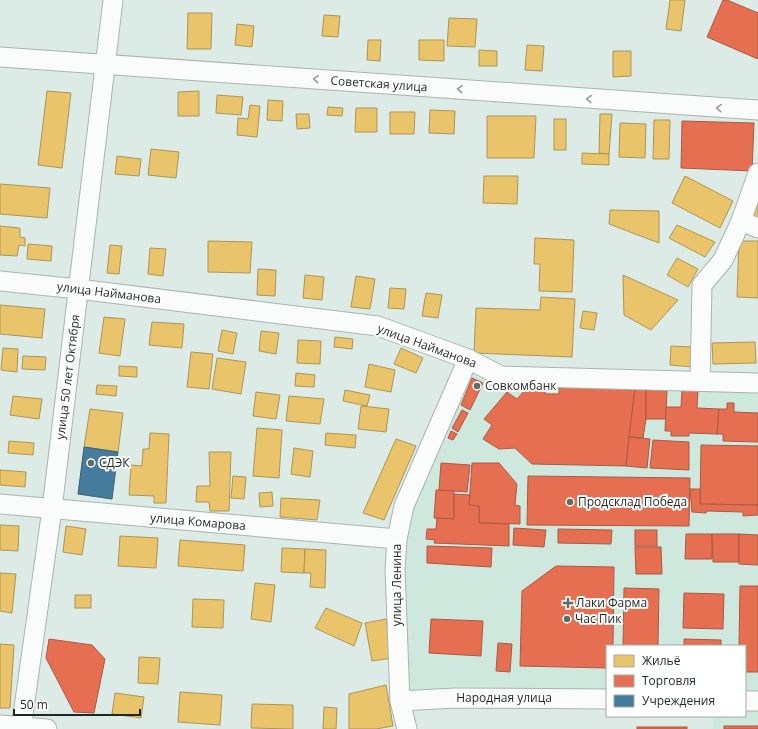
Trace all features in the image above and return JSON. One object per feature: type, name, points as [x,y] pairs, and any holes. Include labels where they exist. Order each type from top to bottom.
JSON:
[{"type":"street","name":"улица 50 лет Октября","points":[[21,728],[52,509],[78,289],[107,65],[113,0]]},
{"type":"street","name":"Советская улица","points":[[0,57],[758,110]]},
{"type":"street","points":[[700,381],[702,285],[750,225],[758,174]]},
{"type":"street","name":"улица Найманова","points":[[0,281],[78,289],[378,326],[468,359],[501,376],[758,383]]},
{"type":"street","name":"улица Ленина","points":[[408,729],[400,701],[395,569],[397,539],[404,506],[468,359]]},
{"type":"street","name":"улица Комарова","points":[[0,504],[397,539]]},
{"type":"street","name":"Народная улица","points":[[400,701],[455,698],[606,699]]},
{"type":"street","points":[[746,701],[758,701]]},
{"type":"street","points":[[0,725],[21,728],[47,729]]},
{"type":"shaded area","points":[[468,359],[501,376],[758,383],[758,729],[712,729],[713,717],[746,717],[746,645],[606,645],[606,699],[400,701],[397,539]]},
{"type":"building: Жильё","points":[[670,0],[685,0],[681,31],[666,29]]},
{"type":"building: Жильё","points":[[188,13],[212,13],[211,49],[187,49]]},
{"type":"building: Жильё","points":[[324,15],[340,16],[338,37],[322,36]]},
{"type":"building: Жильё","points":[[449,18],[477,19],[475,47],[447,46]]},
{"type":"building: Жильё","points":[[237,24],[254,26],[252,47],[235,45]]},
{"type":"building: Жильё","points":[[368,40],[381,40],[380,61],[367,60]]},
{"type":"building: Жильё","points":[[419,40],[444,40],[444,61],[419,60]]},
{"type":"building: Жильё","points":[[527,45],[544,46],[542,71],[525,70]]},
{"type":"building: Жильё","points":[[479,50],[497,51],[497,66],[479,66]]},
{"type":"building: Жильё","points":[[613,51],[631,51],[631,76],[613,77]]},
{"type":"building: Жильё","points":[[47,91],[71,93],[62,168],[38,165]]},
{"type":"building: Жильё","points":[[199,91],[199,116],[178,116],[178,92]]},
{"type":"building: Жильё","points":[[217,95],[243,97],[241,115],[216,113]]},
{"type":"building: Жильё","points":[[268,100],[283,101],[282,121],[267,120]]},
{"type":"building: Жильё","points":[[250,105],[260,106],[257,137],[237,135],[238,118],[248,119]]},
{"type":"building: Жильё","points":[[328,107],[343,108],[342,116],[327,115]]},
{"type":"building: Жильё","points":[[356,108],[377,108],[377,132],[355,132]]},
{"type":"building: Жильё","points":[[430,110],[455,111],[454,134],[429,133]]},
{"type":"building: Жильё","points":[[390,112],[415,112],[414,134],[390,134]]},
{"type":"building: Жильё","points":[[296,114],[309,114],[310,128],[297,129]]},
{"type":"building: Жильё","points":[[600,114],[612,114],[609,154],[599,153]]},
{"type":"building: Жильё","points":[[487,116],[536,116],[534,158],[487,158]]},
{"type":"building: Жильё","points":[[554,119],[566,119],[566,150],[554,150]]},
{"type":"building: Жильё","points":[[654,120],[670,120],[669,159],[653,159]]},
{"type":"building: Жильё","points":[[620,123],[646,124],[645,158],[619,157]]},
{"type":"building: Жильё","points":[[151,149],[179,152],[176,178],[148,175]]},
{"type":"building: Жильё","points":[[582,153],[609,154],[609,165],[582,164]]},
{"type":"building: Жильё","points":[[117,156],[141,159],[139,176],[115,174]]},
{"type":"building: Жильё","points":[[484,176],[518,176],[517,204],[483,203]]},
{"type":"building: Жильё","points":[[685,176],[733,201],[720,228],[672,203]]},
{"type":"building: Жильё","points":[[0,184],[50,188],[47,218],[0,214]]},
{"type":"building: Жильё","points":[[758,202],[758,225],[748,221]]},
{"type":"building: Жильё","points":[[610,210],[659,211],[659,243],[609,224]]},
{"type":"building: Жильё","points":[[677,225],[715,242],[705,257],[669,238]]},
{"type":"building: Жильё","points":[[0,226],[20,228],[20,237],[25,238],[25,246],[19,245],[17,256],[0,255]]},
{"type":"building: Жильё","points":[[535,238],[574,240],[572,292],[539,291],[540,264],[534,264]]},
{"type":"building: Жильё","points":[[208,241],[252,242],[250,273],[208,272]]},
{"type":"building: Жильё","points":[[739,241],[758,241],[758,298],[737,297]]},
{"type":"building: Жильё","points":[[28,244],[52,246],[51,261],[27,259]]},
{"type":"building: Жильё","points":[[110,245],[122,246],[119,274],[107,273]]},
{"type":"building: Жильё","points":[[150,248],[166,249],[163,276],[148,274]]},
{"type":"building: Жильё","points":[[677,258],[698,269],[688,287],[667,275]]},
{"type":"building: Жильё","points":[[258,269],[276,270],[275,296],[257,295]]},
{"type":"building: Жильё","points":[[305,275],[324,277],[322,300],[303,298]]},
{"type":"building: Жильё","points":[[623,275],[678,300],[651,330],[624,315]]},
{"type":"building: Жильё","points":[[356,276],[375,279],[370,309],[351,307]]},
{"type":"building: Жильё","points":[[390,288],[406,289],[404,309],[388,308]]},
{"type":"building: Жильё","points":[[426,293],[442,295],[438,318],[422,316]]},
{"type":"building: Жильё","points":[[541,297],[575,299],[572,357],[474,353],[476,308],[540,310]]},
{"type":"building: Жильё","points":[[0,305],[45,309],[42,338],[0,334]]},
{"type":"building: Жильё","points":[[583,311],[597,313],[594,330],[580,328]]},
{"type":"building: Жильё","points":[[104,317],[125,319],[120,356],[99,353]]},
{"type":"building: Жильё","points":[[152,322],[184,324],[182,348],[149,345]]},
{"type":"building: Жильё","points":[[222,330],[237,333],[233,354],[218,351]]},
{"type":"building: Жильё","points":[[261,331],[279,333],[276,354],[259,351]]},
{"type":"building: Жильё","points":[[335,337],[353,339],[352,349],[334,347]]},
{"type":"building: Жильё","points":[[298,340],[321,341],[320,364],[297,363]]},
{"type":"building: Жильё","points":[[755,342],[756,363],[713,364],[712,343]]},
{"type":"building: Жильё","points":[[671,346],[694,347],[693,367],[670,365]]},
{"type":"building: Жильё","points":[[3,348],[18,349],[17,372],[1,370]]},
{"type":"building: Жильё","points":[[401,348],[423,358],[416,373],[394,364]]},
{"type":"building: Жильё","points":[[191,352],[213,354],[209,389],[187,387]]},
{"type":"building: Жильё","points":[[23,356],[46,357],[45,370],[22,369]]},
{"type":"building: Жильё","points":[[217,358],[246,362],[241,394],[212,389]]},
{"type":"building: Жильё","points":[[369,364],[395,370],[391,392],[365,387]]},
{"type":"building: Жильё","points":[[119,366],[137,367],[137,377],[119,376]]},
{"type":"building: Жильё","points":[[296,373],[315,375],[314,387],[295,386]]},
{"type":"building: Жильё","points":[[97,385],[117,386],[116,396],[96,394]]},
{"type":"building: Жильё","points":[[345,390],[370,395],[367,406],[343,401]]},
{"type":"building: Жильё","points":[[256,392],[280,395],[276,419],[253,416]]},
{"type":"building: Жильё","points":[[13,396],[42,399],[39,419],[10,415]]},
{"type":"building: Жильё","points":[[289,396],[324,399],[320,424],[286,421]]},
{"type":"building: Жильё","points":[[361,406],[389,409],[386,432],[358,429]]},
{"type":"building: Жильё","points":[[90,409],[123,413],[118,452],[84,447]]},
{"type":"building: Жильё","points":[[257,428],[282,430],[279,478],[253,476]]},
{"type":"building: Жильё","points":[[150,433],[169,434],[166,503],[154,503],[154,496],[129,495],[131,465],[142,466],[143,449],[149,449]]},
{"type":"building: Жильё","points":[[326,433],[356,435],[355,448],[325,445]]},
{"type":"building: Жильё","points":[[396,439],[416,446],[384,520],[363,513]]},
{"type":"building: Жильё","points":[[9,441],[34,443],[33,455],[8,453]]},
{"type":"building: Жильё","points":[[294,448],[313,451],[310,477],[291,474]]},
{"type":"building: Жильё","points":[[209,452],[231,452],[229,511],[210,511],[209,502],[196,502],[197,486],[210,486]]},
{"type":"building: Жильё","points":[[0,470],[26,472],[25,487],[0,485]]},
{"type":"building: Жильё","points":[[233,476],[246,477],[244,499],[231,498]]},
{"type":"building: Жильё","points":[[272,492],[273,506],[260,507],[259,493]]},
{"type":"building: Жильё","points":[[281,498],[320,500],[317,520],[280,517]]},
{"type":"building: Жильё","points":[[0,525],[19,526],[18,551],[0,550]]},
{"type":"building: Жильё","points":[[66,526],[86,529],[82,555],[63,552]]},
{"type":"building: Жильё","points":[[120,536],[158,538],[156,568],[118,566]]},
{"type":"building: Жильё","points":[[180,540],[245,545],[243,571],[178,566]]},
{"type":"building: Жильё","points":[[282,548],[305,549],[304,573],[281,572]]},
{"type":"building: Жильё","points":[[305,549],[326,550],[325,588],[310,587],[311,573],[304,573]]},
{"type":"building: Жильё","points":[[0,573],[16,574],[12,613],[0,611]]},
{"type":"building: Жильё","points":[[255,583],[275,585],[271,622],[251,619]]},
{"type":"building: Жильё","points":[[75,595],[91,595],[91,608],[75,608]]},
{"type":"building: Жильё","points":[[193,599],[224,600],[223,628],[192,627]]},
{"type":"building: Жильё","points":[[326,608],[362,623],[354,646],[315,628]]},
{"type":"building: Жильё","points":[[386,619],[393,658],[372,661],[365,623]]},
{"type":"building: Жильё","points":[[0,644],[14,645],[10,708],[0,708]]},
{"type":"building: Жильё","points":[[139,657],[160,658],[158,684],[138,683]]},
{"type":"building: Жильё","points":[[386,685],[393,726],[376,729],[349,729],[349,694]]},
{"type":"building: Жильё","points":[[180,692],[222,695],[220,725],[178,722]]},
{"type":"building: Жильё","points":[[115,693],[144,697],[141,718],[112,714]]},
{"type":"building: Жильё","points":[[252,704],[293,705],[293,729],[251,728]]},
{"type":"building: Жильё","points":[[324,707],[337,708],[336,729],[323,729]]},
{"type":"building: Торговля","points":[[723,0],[727,0],[758,13],[758,59],[707,37]]},
{"type":"building: Торговля","points":[[682,121],[754,123],[752,171],[681,168]]},
{"type":"building: Торговля","points":[[472,378],[483,383],[470,410],[461,405]]},
{"type":"building: Торговля","points":[[531,383],[547,394],[559,394],[559,384],[635,388],[626,466],[532,464],[515,448],[499,449],[483,439],[492,425],[484,419],[507,392],[517,399]]},
{"type":"building: Торговля","points":[[635,388],[646,389],[646,419],[643,438],[629,437]]},
{"type":"building: Торговля","points":[[646,389],[667,389],[666,419],[646,419]]},
{"type":"building: Торговля","points":[[682,390],[698,390],[697,408],[719,409],[717,434],[689,433],[689,436],[671,436],[671,431],[665,431],[666,407],[681,407]]},
{"type":"building: Торговля","points":[[727,403],[734,403],[734,412],[758,413],[758,442],[723,441],[723,434],[717,434],[719,409],[727,409]]},
{"type":"building: Торговля","points":[[462,410],[468,413],[458,432],[452,428]]},
{"type":"building: Торговля","points":[[451,431],[457,434],[453,440],[448,438]]},
{"type":"building: Торговля","points":[[629,437],[650,439],[647,468],[626,466]]},
{"type":"building: Торговля","points":[[653,440],[689,442],[689,470],[650,468]]},
{"type":"building: Торговля","points":[[701,445],[758,446],[758,505],[700,504]]},
{"type":"building: Торговля","points":[[441,463],[470,465],[467,492],[439,490]]},
{"type":"building: Торговля","points":[[472,463],[499,463],[517,484],[515,505],[520,506],[520,524],[479,523],[479,506],[469,505]]},
{"type":"building: Торговля","points":[[528,476],[690,478],[689,526],[527,525]]},
{"type":"building: Торговля","points":[[690,489],[700,489],[700,504],[758,505],[758,515],[743,516],[743,512],[692,512]]},
{"type":"building: Торговля","points":[[436,490],[454,491],[454,519],[434,518]]},
{"type":"building: Торговля","points":[[454,494],[470,495],[469,505],[479,506],[479,523],[509,524],[509,546],[434,543],[435,540],[426,539],[427,529],[436,529],[437,518],[454,519]]},
{"type":"building: Торговля","points":[[514,528],[546,530],[544,547],[513,545]]},
{"type":"building: Торговля","points":[[558,529],[612,530],[611,544],[558,543]]},
{"type":"building: Торговля","points":[[635,530],[657,530],[657,546],[635,546]]},
{"type":"building: Торговля","points":[[686,534],[712,534],[712,559],[685,559]]},
{"type":"building: Торговля","points":[[712,534],[739,534],[739,562],[713,562]]},
{"type":"building: Торговля","points":[[739,534],[758,535],[758,565],[739,564]]},
{"type":"building: Торговля","points":[[427,546],[492,548],[491,567],[427,563]]},
{"type":"building: Торговля","points":[[635,547],[661,547],[662,574],[636,574]]},
{"type":"building: Торговля","name":"Час Пик","points":[[556,566],[614,567],[613,645],[606,645],[606,668],[520,666],[522,591]]},
{"type":"building: Торговля","points":[[740,586],[758,586],[758,672],[746,672],[746,645],[739,645]]},
{"type":"building: Торговля","points":[[624,588],[659,589],[658,645],[623,645]]},
{"type":"building: Торговля","points":[[684,593],[724,594],[723,629],[683,628]]},
{"type":"building: Торговля","points":[[431,619],[483,621],[481,656],[429,653]]},
{"type":"building: Торговля","points":[[49,639],[92,645],[105,659],[94,713],[74,712],[46,658]]},
{"type":"building: Торговля","points":[[684,639],[721,640],[721,645],[684,645]]},
{"type":"building: Торговля","points":[[498,643],[512,644],[510,672],[496,671]]},
{"type":"building: Торговля","points":[[724,726],[758,726],[758,729],[724,729]]},
{"type":"building: Торговля","points":[[637,727],[687,727],[687,729],[637,729]]},
{"type":"building: Учреждения","points":[[84,447],[118,452],[112,499],[78,494]]},
{"type":"place","name":"Совкомбанк","points":[[477,386]]},
{"type":"place","name":"СДЭК","points":[[91,463]]},
{"type":"place","name":"Продсклад Победа","points":[[570,502]]},
{"type":"place","name":"Лаки Фарма","points":[[568,603]]},
{"type":"place","name":"Час Пик","points":[[567,619]]}]
